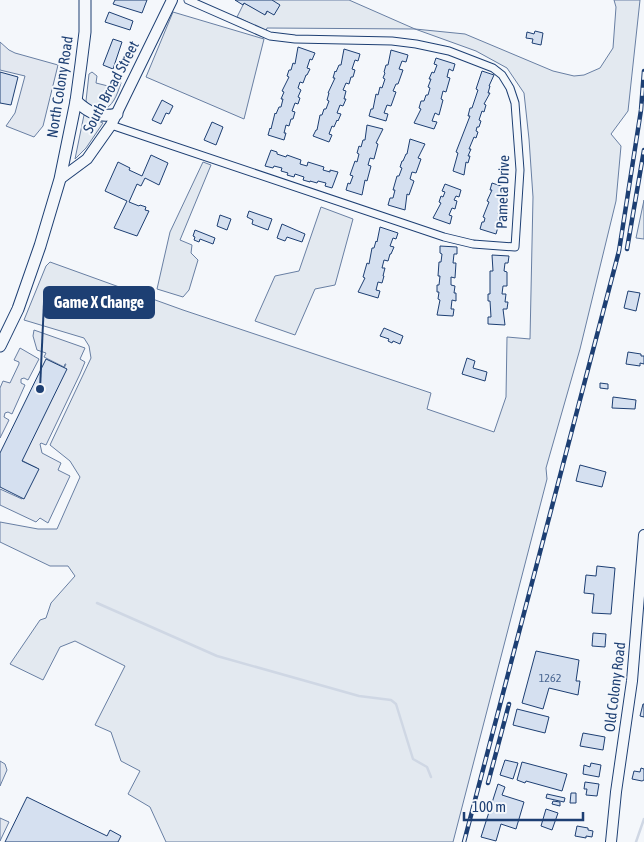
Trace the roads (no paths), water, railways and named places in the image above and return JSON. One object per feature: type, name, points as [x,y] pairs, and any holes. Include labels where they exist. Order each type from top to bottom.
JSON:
[{"type":"main road","name":"North Colony Road","points":[[60,179],[76,101],[85,32],[85,0]]},
{"type":"main road","name":"South Broad Street","points":[[60,179],[87,159],[111,125],[172,0]]},
{"type":"main road","points":[[76,101],[89,112],[98,116],[117,114]]},
{"type":"main road","points":[[0,346],[18,309],[60,179]]},
{"type":"main road","name":"Old Colony Road","points":[[610,842],[632,681],[644,535]]},
{"type":"street","name":"Pamela Drive","points":[[111,125],[444,237],[472,244],[516,247],[520,170],[515,103],[510,88],[502,75],[493,68],[449,51],[416,44],[392,41],[296,40],[270,36],[188,0]]},
{"type":"waterway","points":[[97,603],[217,656],[359,696],[391,700],[396,704],[413,759],[427,767],[431,777]]},
{"type":"waterway","points":[[636,842],[644,819]]},
{"type":"railway","points":[[464,842],[619,251],[641,110],[644,71]]},
{"type":"railway","points":[[627,249],[644,150]]},
{"type":"railway","points":[[488,783],[509,704]]},
{"type":"place","name":"Game X Change","points":[[40,389]]}]
